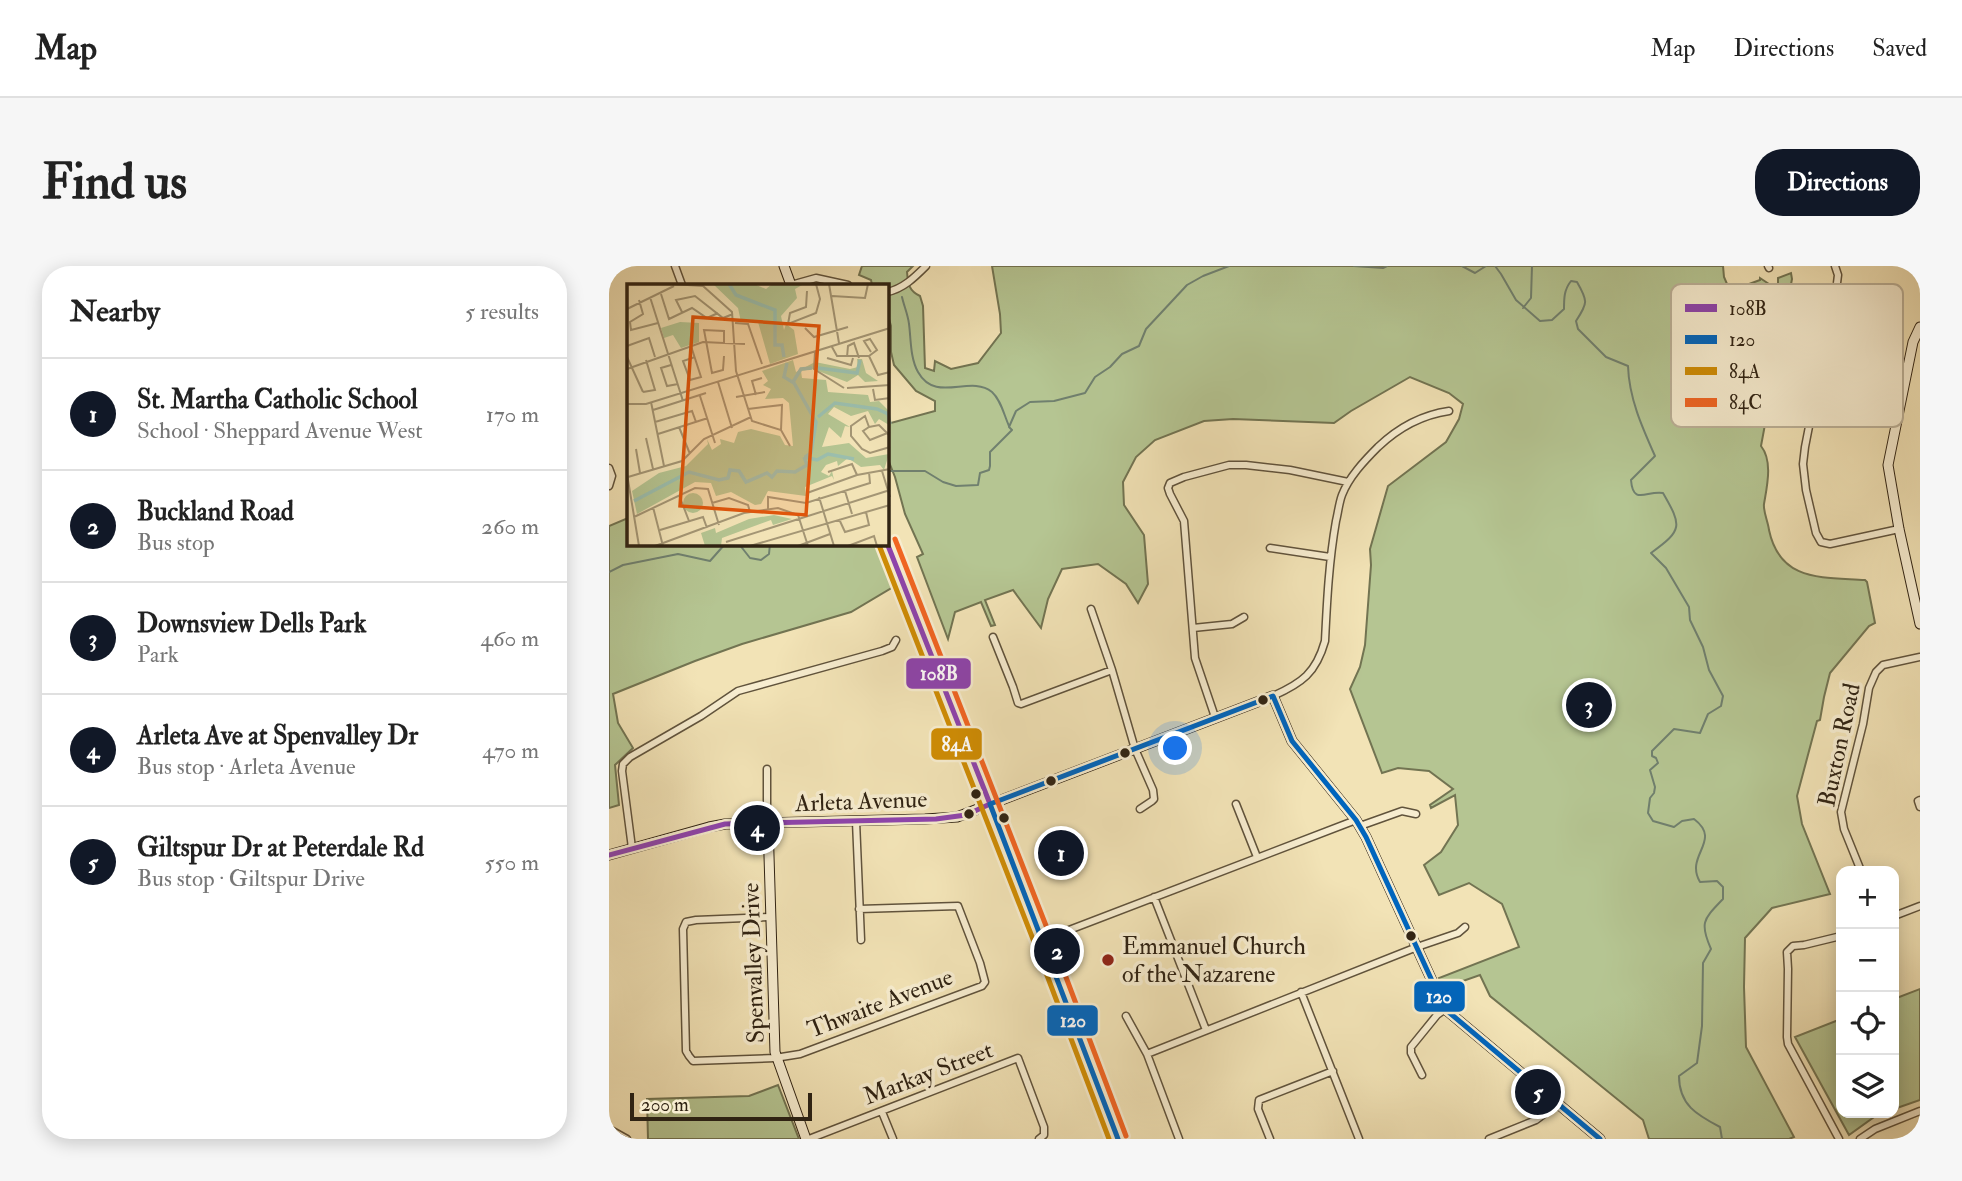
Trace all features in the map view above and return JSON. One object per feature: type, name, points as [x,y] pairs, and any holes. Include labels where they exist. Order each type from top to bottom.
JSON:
[{"type":"street","points":[[675,266],[682,284]]},
{"type":"street","points":[[784,266],[791,284]]},
{"type":"street","points":[[889,292],[910,281],[926,266]]},
{"type":"street","points":[[1835,266],[1837,284]]},
{"type":"street","points":[[794,284],[815,278],[843,284]]},
{"type":"street","points":[[1903,391],[1913,342],[1920,327]]},
{"type":"street","points":[[1449,411],[1415,420],[1391,434],[1348,482],[1339,507],[1330,557],[1325,640],[1321,655],[1302,681],[1273,696],[1291,741],[1358,823],[1444,1009],[1600,1139]]},
{"type":"street","points":[[1810,427],[1804,456],[1806,490],[1815,532],[1821,542],[1831,544],[1899,529]]},
{"type":"street","points":[[1896,427],[1888,465],[1920,624]]},
{"type":"street","points":[[1215,717],[1195,658],[1184,522],[1170,494],[1170,483],[1229,464],[1290,470],[1348,482]]},
{"type":"street","points":[[609,468],[612,476],[609,486]]},
{"type":"street","points":[[889,546],[1118,1139]]},
{"type":"street","points":[[1270,548],[1330,557]]},
{"type":"street","points":[[1091,609],[1135,749],[1153,790],[1152,801],[1140,809]]},
{"type":"street","points":[[1193,628],[1232,624],[1244,617]]},
{"type":"street","points":[[993,637],[1018,703],[1021,704],[1112,670]]},
{"type":"street","points":[[632,848],[622,771],[627,760],[738,691],[882,651],[892,647],[896,640]]},
{"type":"street","name":"Buxton Road","points":[[1859,866],[1841,812],[1869,688],[1876,672],[1883,665],[1920,657]]},
{"type":"street","name":"Arleta Avenue","points":[[609,855],[725,824],[957,817],[1273,696]]},
{"type":"street","points":[[767,769],[768,823]]},
{"type":"street","points":[[1920,800],[1920,807]]},
{"type":"street","points":[[1236,804],[1257,857]]},
{"type":"street","points":[[1042,940],[1257,857],[1402,811],[1416,814]]},
{"type":"street","points":[[856,821],[861,940]]},
{"type":"street","name":"Spenvalley Drive","points":[[768,823],[775,1058],[808,1139]]},
{"type":"street","points":[[1154,897],[1206,1030]]},
{"type":"street","name":"Thwaite Avenue","points":[[775,1058],[800,1055],[982,986],[985,982],[958,906],[859,909]]},
{"type":"street","points":[[1899,914],[1920,906]]},
{"type":"street","points":[[771,917],[686,922],[683,929],[686,1051],[693,1061],[775,1058]]},
{"type":"street","points":[[1147,1054],[1458,933],[1465,927]]},
{"type":"street","points":[[1836,937],[1793,946],[1788,950],[1787,1037],[1788,1044],[1839,1139]]},
{"type":"street","points":[[1301,992],[1359,1139]]},
{"type":"street","points":[[1422,1075],[1411,1053],[1411,1047],[1444,1009]]},
{"type":"street","points":[[1126,1016],[1147,1054],[1179,1139]]},
{"type":"street","name":"Markay Street","points":[[808,1139],[1018,1058],[1044,1127],[1044,1135],[1039,1139]]},
{"type":"street","points":[[1270,1139],[1258,1109],[1259,1100],[1333,1071]]},
{"type":"street","points":[[1489,1139],[1536,1120],[1544,1114],[1552,1099]]},
{"type":"street","points":[[1860,1139],[1875,1129],[1920,1111]]},
{"type":"street","points":[[882,1112],[893,1139]]},
{"type":"street","points":[[609,1129],[627,1139]]},
{"type":"green space","points":[[862,266],[913,266],[907,276],[910,287],[920,296],[923,306],[925,368],[934,371],[935,361],[951,369],[978,363],[1001,333],[992,266],[1723,266],[1727,284],[1671,284],[1671,427],[1765,427],[1761,446],[1767,459],[1768,482],[1764,504],[1775,547],[1793,568],[1805,573],[1819,577],[1865,580],[1875,623],[1869,626],[1830,673],[1820,720],[1817,721],[1797,796],[1802,824],[1830,894],[1772,908],[1745,938],[1746,1047],[1794,1137],[1649,1139],[1643,1120],[1490,996],[1480,975],[1443,988],[1439,978],[1519,947],[1502,904],[1469,883],[1439,895],[1424,865],[1441,852],[1458,825],[1455,795],[1431,808],[1430,805],[1453,789],[1429,771],[1398,768],[1382,773],[1350,689],[1360,667],[1365,645],[1370,549],[1388,486],[1446,442],[1459,419],[1463,404],[1449,393],[1410,377],[1334,423],[1233,419],[1204,421],[1155,440],[1136,457],[1123,482],[1124,505],[1144,535],[1148,584],[1138,603],[1126,584],[1098,564],[1062,569],[1048,599],[1041,628],[1013,590],[985,600],[995,625],[991,626],[981,602],[955,612],[948,639],[917,557],[923,554],[905,514],[889,462],[889,423],[935,411],[935,401],[916,391],[894,365],[891,352],[889,284],[872,284],[871,280],[859,275]]},
{"type":"green space","points":[[1791,273],[1791,284],[1778,284],[1778,278]]},
{"type":"green space","points":[[1760,280],[1769,284],[1749,284]]},
{"type":"green space","points":[[627,518],[627,546],[876,546],[893,587],[851,612],[742,644],[613,694],[618,723],[633,748],[615,765],[619,805],[609,808],[609,526]]},
{"type":"green space","points":[[1920,989],[1920,1100],[1899,1107],[1899,1055],[1899,997]]},
{"type":"green space","points":[[1836,1021],[1836,1111],[1795,1037]]},
{"type":"green space","points":[[778,1085],[799,1139],[648,1139],[647,1099],[749,1096]]},
{"type":"green space","points":[[1840,1118],[1873,1118],[1849,1135]]},
{"type":"waterway","points":[[889,471],[925,471],[956,486],[978,485],[980,473],[989,470],[990,452],[1012,430],[1009,427],[1016,411],[1030,402],[1054,401],[1085,393],[1095,377],[1110,367],[1122,354],[1139,346],[1146,329],[1187,285],[1229,266]]},
{"type":"waterway","points":[[1354,266],[1387,266]]},
{"type":"waterway","points":[[1462,266],[1475,273],[1486,266]]},
{"type":"waterway","points":[[1495,266],[1516,300],[1540,321],[1552,320],[1564,309],[1567,288],[1571,281],[1577,282],[1585,302],[1576,321],[1578,329],[1606,357],[1628,366],[1634,401],[1655,456],[1631,480],[1632,488],[1638,495],[1663,493],[1674,513],[1674,533],[1651,553],[1666,568],[1689,607],[1690,620],[1703,647],[1709,670],[1723,696],[1721,706],[1708,714],[1700,733],[1674,729],[1652,751],[1652,756],[1658,763],[1650,770],[1655,787],[1648,813],[1653,821],[1674,827],[1682,821],[1694,819],[1705,834],[1696,864],[1700,882],[1717,881],[1723,887],[1723,899],[1705,921],[1705,933],[1711,949],[1703,963],[1702,1026],[1697,1063],[1679,1076],[1686,1102],[1697,1113],[1720,1127],[1722,1139]]},
{"type":"waterway","points":[[1523,308],[1531,298],[1532,266]]},
{"type":"waterway","points":[[902,297],[913,361],[925,381],[944,388],[983,387],[998,399],[1009,426]]},
{"type":"waterway","points":[[609,572],[623,565],[678,554],[710,561],[723,546]]},
{"type":"waterway","points":[[741,546],[750,558],[761,560],[769,554],[770,546]]},
{"type":"transit line","name":"84C","points":[[895,539],[1126,1136]]},
{"type":"transit line","name":"84A","points":[[879,546],[1109,1139]]},
{"type":"transit line","name":"108B","points":[[888,546],[990,804]]},
{"type":"transit line","name":"120","points":[[990,804],[1273,696],[1292,741],[1356,820],[1366,837],[1445,1009],[1600,1139]]},
{"type":"transit line","name":"108B","points":[[609,855],[725,824],[936,819],[966,815],[990,804]]},
{"type":"transit line","name":"120","points":[[990,804],[1118,1139]]},
{"type":"place","name":"Downsview Dells Park","points":[[1589,705]]},
{"type":"place","name":"Arleta Ave at Spenvalley Dr","points":[[757,828]]},
{"type":"place","name":"St. Martha Catholic School","points":[[1061,853]]},
{"type":"place","name":"Buckland Road","points":[[1057,951]]},
{"type":"place","name":"Emmanuel Church of the Nazarene","points":[[1108,960]]},
{"type":"place","name":"Giltspur Dr at Peterdale Rd","points":[[1538,1092]]}]
